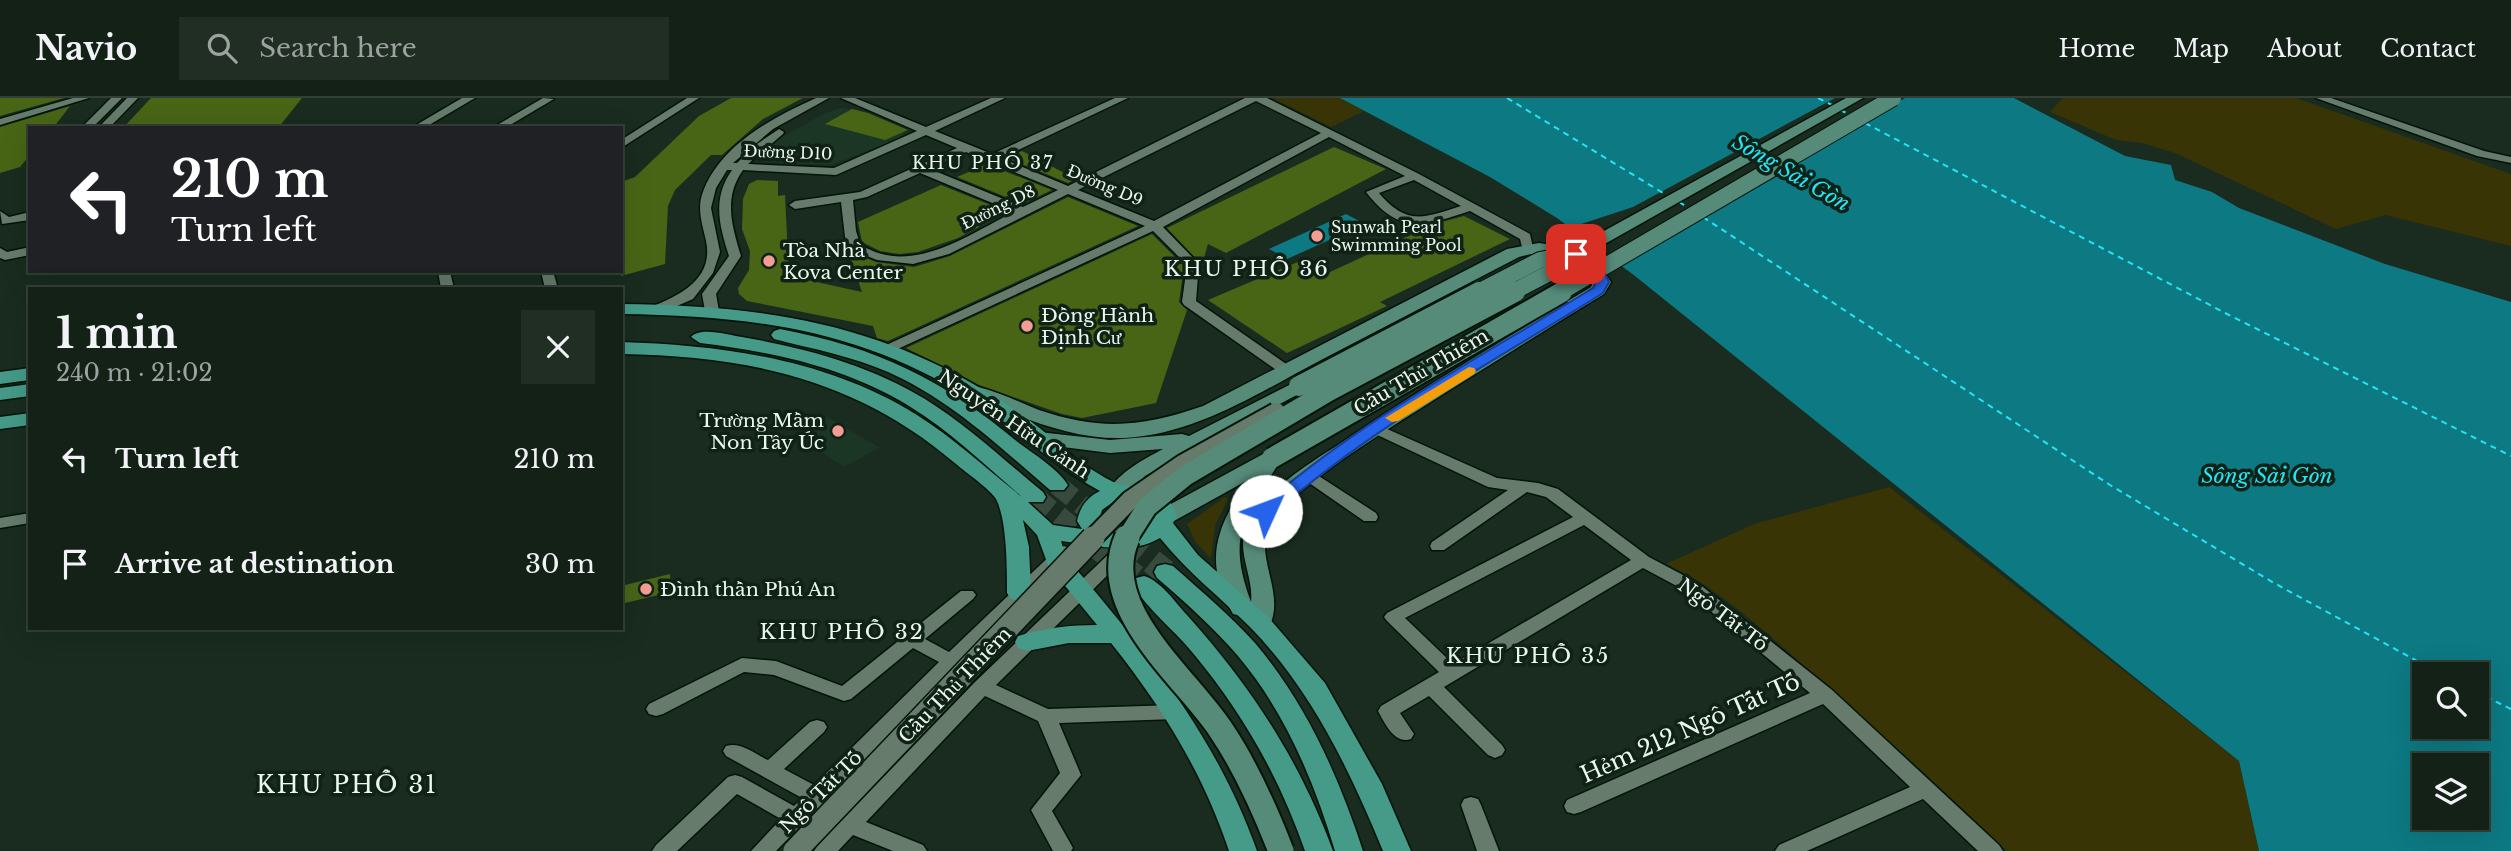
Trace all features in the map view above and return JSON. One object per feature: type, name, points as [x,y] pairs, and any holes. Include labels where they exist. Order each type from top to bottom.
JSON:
[{"type":"main road","name":"Cầu Thủ Thiêm","points":[[1280,851],[1269,820],[1222,731],[1132,615],[1122,587],[1119,562],[1132,527],[1163,492],[1185,476],[1329,391],[1549,273],[1576,253],[1856,98]]},
{"type":"main road","name":"Cầu Thủ Thiêm","points":[[1164,520],[1660,236],[1893,98]]},
{"type":"main road","points":[[968,389],[1056,421],[1100,431],[1122,432],[1161,426],[1201,414],[1527,248],[1554,248],[1582,257],[1597,271],[1602,282],[1598,290],[1308,474],[1266,511],[1257,525],[1253,548],[1263,597],[1251,616]]},
{"type":"main road","points":[[1118,492],[1138,471],[1539,260],[1576,253]]},
{"type":"main road","name":"Nguyễn Hữu Cảnh","points":[[623,309],[712,311],[814,327],[889,349],[916,360],[968,389],[1039,438],[1071,466],[1118,492]]},
{"type":"main road","points":[[623,323],[681,324],[756,331],[793,337],[866,358],[920,381],[955,402],[1057,485]]},
{"type":"main road","points":[[623,335],[697,337],[741,342],[810,357],[852,371],[917,403],[1035,497]]},
{"type":"main road","points":[[623,348],[676,349],[722,354],[792,368],[848,387],[908,418],[940,440],[1047,532],[1056,560],[1118,634],[1176,712],[1218,784],[1235,823],[1243,851]]},
{"type":"main road","points":[[0,378],[28,374]]},
{"type":"main road","points":[[0,394],[28,390]]},
{"type":"main road","points":[[0,409],[28,405]]},
{"type":"main road","points":[[0,423],[28,419]]},
{"type":"main road","points":[[1039,438],[1105,449],[1205,436]]},
{"type":"main road","points":[[1251,616],[1230,579],[1225,556],[1226,538],[1233,518],[1272,458]]},
{"type":"main road","points":[[1093,534],[1088,513],[1092,506],[1108,495],[1118,492],[1150,495],[1159,500],[1164,520],[1190,560],[1251,616],[1317,690],[1369,784],[1396,851]]},
{"type":"main road","points":[[1006,496],[1018,548],[1019,593]]},
{"type":"main road","points":[[1047,532],[1093,534],[1132,541],[1155,532],[1164,520]]},
{"type":"main road","points":[[1319,851],[1292,785],[1262,724],[1154,578],[1199,602],[1249,654],[1279,695],[1317,766],[1349,851]]},
{"type":"main road","points":[[1027,642],[1069,634],[1118,634]]},
{"type":"street","points":[[0,113],[53,98]]},
{"type":"street","points":[[0,122],[84,98]]},
{"type":"street","points":[[88,126],[117,98]]},
{"type":"street","points":[[105,126],[133,98]]},
{"type":"street","points":[[420,126],[470,98]]},
{"type":"street","points":[[623,144],[694,98]]},
{"type":"street","points":[[658,309],[688,296],[706,274],[714,257],[705,208],[715,182],[725,166],[771,124],[824,98]]},
{"type":"street","points":[[712,311],[709,294],[735,256],[723,204],[730,183],[740,167],[766,141],[786,127],[845,98]]},
{"type":"street","name":"Đường D9","points":[[845,98],[995,157],[1154,226],[1193,264],[1189,302],[1287,371]]},
{"type":"street","name":"Đường D10","points":[[725,166],[836,172],[1000,98]]},
{"type":"street","points":[[995,157],[1123,98]]},
{"type":"street","name":"Đường D8","points":[[847,199],[852,240],[856,248],[869,254],[909,261],[920,260],[945,251],[1253,98]]},
{"type":"street","points":[[1259,98],[1471,206],[1526,237],[1527,248]]},
{"type":"street","points":[[2321,98],[2481,154],[2511,159]]},
{"type":"street","points":[[500,126],[549,99]]},
{"type":"street","points":[[889,349],[1154,226],[1329,133]]},
{"type":"street","points":[[796,205],[863,195],[968,147]]},
{"type":"street","points":[[920,169],[1024,212]]},
{"type":"street","points":[[1415,176],[1372,192],[1387,213],[1418,223],[1471,206]]},
{"type":"street","points":[[2,219],[28,214]]},
{"type":"street","points":[[709,230],[727,227]]},
{"type":"street","points":[[0,252],[5,256],[28,251]]},
{"type":"street","name":"Cầu Thủ Thiêm","points":[[795,851],[1130,500],[1220,442],[1308,396],[1329,391]]},
{"type":"street","name":"Ngô Tất Tố","points":[[1376,429],[1494,483],[1538,488],[1552,493],[1643,561],[1692,587],[1825,695],[1992,851]]},
{"type":"street","points":[[1308,474],[1370,517]]},
{"type":"street","points":[[1438,546],[1523,487]]},
{"type":"street","points":[[1450,672],[1393,617],[1586,517]]},
{"type":"street","points":[[0,523],[28,518]]},
{"type":"street","name":"Ngô Tất Tố","points":[[762,851],[1019,593],[1056,560],[1093,534]]},
{"type":"street","points":[[825,851],[1027,642],[1132,541]]},
{"type":"street","points":[[1404,734],[1388,711],[1450,672],[1643,561]]},
{"type":"street","points":[[656,709],[743,665],[776,668],[844,694],[967,595]]},
{"type":"street","points":[[912,640],[952,661]]},
{"type":"street","points":[[1430,685],[1495,750]]},
{"type":"street","points":[[982,688],[1046,716],[1176,712]]},
{"type":"street","name":"Hẻm 212 Ngô Tất Tố","points":[[1574,806],[1825,695]]},
{"type":"street","points":[[1046,716],[1071,775],[1041,810],[1062,849]]},
{"type":"street","points":[[769,771],[817,727]]},
{"type":"street","points":[[733,751],[816,796]]},
{"type":"street","points":[[663,851],[735,783],[795,817]]},
{"type":"street","points":[[1786,851],[1927,788]]},
{"type":"street","points":[[1471,805],[1488,851]]},
{"type":"street","points":[[850,825],[916,851]]},
{"type":"shaded area","points":[[1272,98],[1340,98],[1364,111],[1331,127]]},
{"type":"shaded area","points":[[2063,98],[2296,98],[2511,174],[2511,246],[2385,215],[2336,229],[2175,153],[2142,143],[2116,140],[2050,112]]},
{"type":"shaded area","points":[[841,108],[852,109],[905,132],[898,139],[831,165],[774,162],[761,154],[777,140],[825,113]]},
{"type":"shaded area","points":[[828,417],[880,447],[844,467],[803,440],[816,433],[808,428]]},
{"type":"shaded area","points":[[1889,487],[2239,761],[2259,851],[2007,851],[1765,631],[1707,587],[1666,564],[1754,524]]},
{"type":"shaded area","points":[[1225,497],[1228,499],[1215,526],[1211,559],[1195,541],[1187,524]]},
{"type":"water","name":"Sông Sài Gòn","points":[[1340,98],[2014,98],[2125,156],[2171,165],[2175,180],[2212,192],[2239,208],[2385,264],[2511,302],[2511,851],[2259,851],[2239,761],[1635,276],[1557,218],[1490,177]]},
{"type":"water","name":"Sunwah Pearl Swimming Pool","points":[[1346,214],[1365,224],[1287,259],[1269,249]]},
{"type":"pier","points":[[1835,98],[1905,98],[1617,267],[1566,229],[1633,207]]},
{"type":"building","points":[[0,98],[64,98],[0,116]]},
{"type":"building","points":[[151,98],[302,98],[280,126],[125,126]]},
{"type":"building","points":[[731,98],[803,98],[763,119],[722,155],[711,155],[675,190],[668,206],[665,264],[621,276],[623,181],[635,177],[699,116]]},
{"type":"building","points":[[70,106],[55,126],[28,126],[28,157],[20,167],[0,173],[0,127]]},
{"type":"building","points":[[852,109],[908,130],[885,140],[825,124]]},
{"type":"building","points":[[1334,147],[1386,169],[1226,253],[1208,244],[1202,265],[1167,228]]},
{"type":"building","points":[[1022,151],[1076,179],[1068,183],[1007,158]]},
{"type":"building","points":[[987,164],[1052,190],[1023,204],[957,177]]},
{"type":"building","points":[[757,180],[778,181],[778,196],[785,195],[789,276],[862,292],[846,245],[851,252],[876,262],[914,267],[950,256],[1068,197],[1138,226],[888,341],[877,338],[873,326],[747,301],[739,294],[738,288],[749,270],[750,251],[742,229],[743,199],[749,184]]},
{"type":"building","points":[[941,185],[1008,212],[958,238],[918,252],[899,254],[880,251],[862,242],[858,222]]},
{"type":"building","points":[[1464,216],[1510,239],[1380,302],[1387,306],[1287,353],[1208,300],[1307,258],[1330,272],[1434,224]]},
{"type":"building","points":[[1152,234],[1184,266],[1179,302],[1187,310],[1156,403],[1082,418],[1062,414],[979,385],[906,348]]},
{"type":"building","name":"Đình thần Phú An","points":[[670,574],[671,592],[623,604],[623,586]]},
{"type":"ferry route","points":[[1507,98],[1668,196]]},
{"type":"ferry route","points":[[1818,98],[1832,105]]},
{"type":"ferry route","points":[[1840,110],[1851,115]]},
{"type":"ferry route","points":[[1865,123],[2227,314],[2511,456]]},
{"type":"ferry route","points":[[1679,202],[1689,208]]},
{"type":"ferry route","points":[[1703,217],[2110,485],[2274,583],[2419,662]]},
{"type":"ferry route","points":[[2489,698],[2511,709]]},
{"type":"tunnel","points":[[1057,485],[1125,540]]},
{"type":"tunnel","points":[[1035,497],[1089,540]]},
{"type":"tunnel","points":[[1087,538],[1144,584]]},
{"type":"tunnel","points":[[1123,538],[1165,572]]},
{"type":"slow traffic","points":[[1392,418],[1469,371]]},
{"type":"place","name":"Sunwah Pearl Swimming Pool","points":[[1317,236]]},
{"type":"place","name":"Tòa Nhà Kova Center","points":[[769,261]]},
{"type":"place","name":"Đồng Hành Định Cư","points":[[1027,326]]},
{"type":"place","name":"Trường Mầm Non Tây Úc","points":[[838,431]]},
{"type":"place","name":"Đình thần Phú An","points":[[646,589]]},
{"type":"district","name":"KHU PHỐ 37","points":[[983,163]]},
{"type":"district","name":"KHU PHỐ 36","points":[[1247,269]]},
{"type":"district","name":"KHU PHỐ 32","points":[[842,632]]},
{"type":"district","name":"KHU PHỐ 35","points":[[1528,656]]},
{"type":"district","name":"KHU PHỐ 31","points":[[347,784]]},
{"type":"route","points":[[1266,511],[1308,474],[1391,418],[1598,290],[1602,282],[1597,271],[1588,261],[1576,254]]}]
